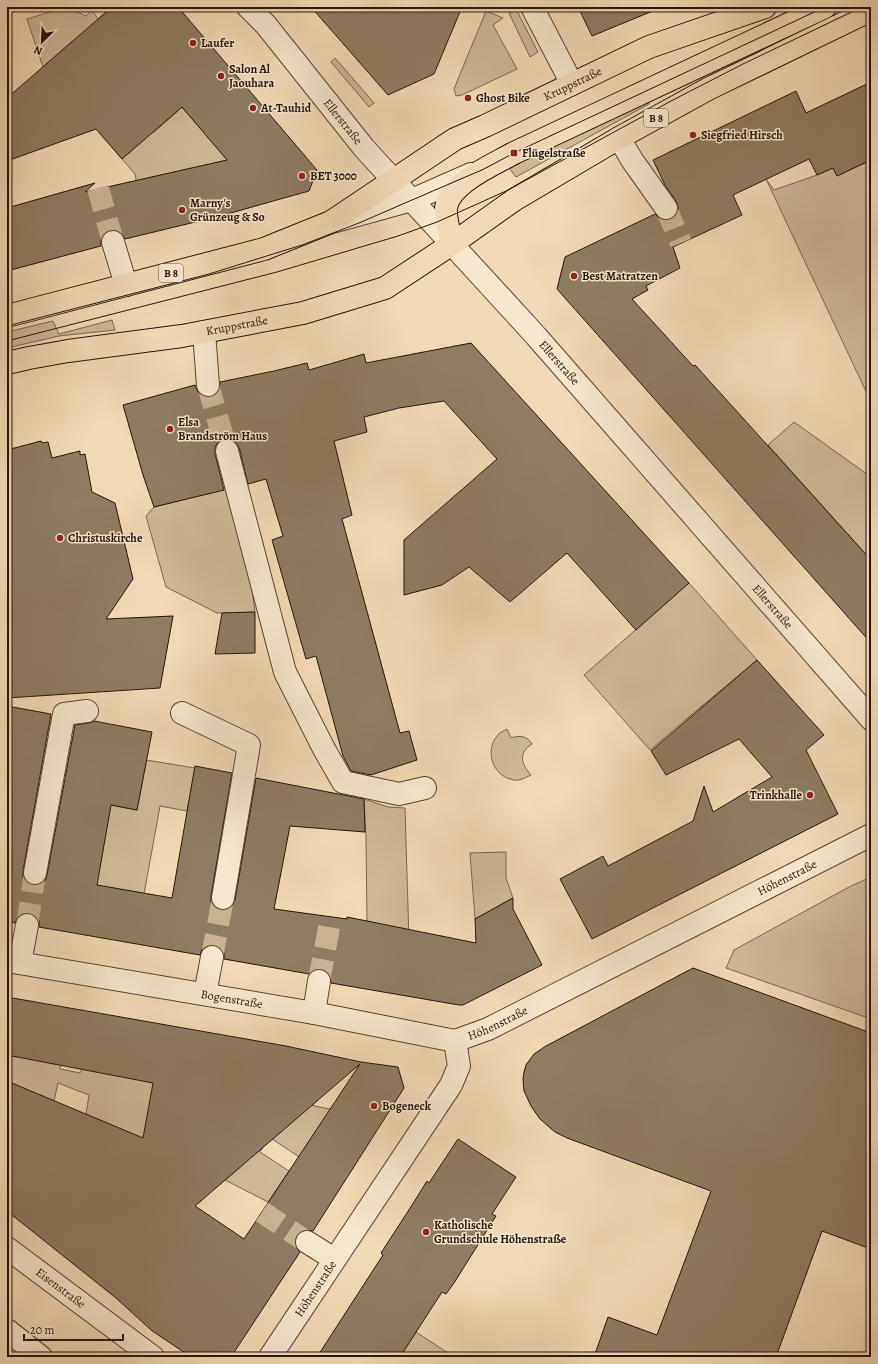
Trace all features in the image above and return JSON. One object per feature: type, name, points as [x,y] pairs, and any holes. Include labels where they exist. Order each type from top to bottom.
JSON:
[{"type":"main road","name":"Kruppstraße","points":[[7,316],[264,249],[332,222],[454,139],[649,47],[765,7]]},
{"type":"main road","name":"Kruppstraße","points":[[452,244],[446,213],[448,199],[453,191],[484,169],[521,149],[825,7]]},
{"type":"main road","name":"Kruppstraße","points":[[7,363],[68,351],[182,336],[303,313],[385,288],[452,244],[514,200],[619,138],[708,89],[871,10]]},
{"type":"street","name":"Ellerstraße","points":[[248,7],[266,26],[364,148],[552,354],[871,719]]},
{"type":"street","points":[[532,7],[572,84]]},
{"type":"street","points":[[619,138],[632,160],[666,208]]},
{"type":"street","name":"Kruppstraße","points":[[332,222],[412,200],[484,169]]},
{"type":"street","points":[[113,242],[126,285]]},
{"type":"street","points":[[204,332],[208,385]]},
{"type":"street","points":[[227,451],[285,672],[324,749],[343,782],[399,794],[425,788]]},
{"type":"street","points":[[35,873],[64,714],[87,711]]},
{"type":"street","points":[[182,714],[249,745],[223,898]]},
{"type":"street","name":"Höhenstraße","points":[[270,1357],[451,1085],[459,1066],[455,1041],[488,1029],[871,834]]},
{"type":"street","points":[[14,962],[27,925]]},
{"type":"street","points":[[205,994],[212,957]]},
{"type":"street","name":"Bogenstraße","points":[[14,962],[314,1013],[455,1041]]},
{"type":"street","points":[[314,1013],[320,981]]},
{"type":"street","points":[[306,1242],[334,1260]]},
{"type":"street","name":"Eisenstraße","points":[[7,1248],[153,1357]]},
{"type":"street","points":[[7,1330],[41,1357]]},
{"type":"shaded area","points":[[66,7],[74,7],[75,11],[86,16],[92,10],[98,19],[103,14],[112,25],[90,56],[75,39],[43,67],[27,19]]},
{"type":"shaded area","points":[[516,9],[538,52],[530,57],[509,13]]},
{"type":"shaded area","points":[[486,11],[503,18],[493,25],[517,69],[462,95],[456,96],[454,89]]},
{"type":"shaded area","points":[[335,58],[374,103],[369,107],[331,62]]},
{"type":"shaded area","points":[[648,102],[649,104],[516,177],[509,168]]},
{"type":"shaded area","points":[[179,104],[229,161],[262,164],[138,189],[135,174],[110,145],[154,132],[178,111]]},
{"type":"shaded area","points":[[871,160],[871,402],[766,179],[774,190],[833,168],[837,176]]},
{"type":"shaded area","points":[[112,320],[115,330],[59,336],[7,348],[7,332],[53,321],[59,334]]},
{"type":"shaded area","points":[[794,422],[871,477],[871,560],[768,445]]},
{"type":"shaded area","points":[[226,489],[250,576],[255,612],[217,613],[166,587],[146,516],[154,507]]},
{"type":"shaded area","points":[[689,583],[757,660],[650,750],[584,675]]},
{"type":"shaded area","points":[[507,729],[511,738],[523,737],[528,739],[532,744],[525,751],[522,759],[525,767],[531,775],[524,779],[514,780],[507,778],[497,770],[494,765],[491,753],[494,741],[499,734]]},
{"type":"shaded area","points":[[146,760],[195,768],[187,811],[160,806],[144,894],[89,884],[111,805],[137,810]]},
{"type":"shaded area","points":[[364,799],[388,807],[405,808],[409,941],[367,923]]},
{"type":"shaded area","points":[[506,852],[506,878],[513,898],[475,919],[470,853]]},
{"type":"shaded area","points":[[871,877],[871,1019],[726,968],[734,950],[849,887]]},
{"type":"shaded area","points":[[7,1054],[62,1055],[60,1069],[80,1073],[83,1066],[157,1084],[146,1140],[86,1114],[89,1095],[58,1083],[54,1101],[7,1126]]},
{"type":"shaded area","points":[[295,1102],[335,1110],[310,1164],[269,1137],[260,1152],[289,1171],[268,1202],[225,1180],[243,1165],[234,1156]]},
{"type":"shaded area","points":[[416,1332],[454,1357],[405,1357],[401,1355]]},
{"type":"building","points":[[112,7],[178,7],[317,170],[309,191],[220,216],[125,239],[121,233],[115,230],[110,230],[104,234],[101,240],[101,246],[7,271],[7,208],[95,183],[85,192],[227,160],[182,107],[122,159],[96,129],[7,161],[7,98]]},
{"type":"building","points":[[311,7],[462,7],[434,74],[388,95]]},
{"type":"building","points":[[578,7],[659,7],[660,8],[592,36]]},
{"type":"building","points":[[871,82],[871,160],[837,176],[833,168],[817,175],[809,159],[733,195],[742,215],[673,247],[680,268],[646,286],[648,290],[632,299],[693,366],[695,365],[871,560],[871,643],[557,289],[565,257],[655,214],[660,219],[667,220],[673,218],[677,214],[678,207],[676,201],[665,185],[653,160],[796,91],[806,113]]},
{"type":"building","points":[[471,343],[689,583],[636,630],[567,553],[510,602],[469,567],[442,585],[404,595],[404,540],[497,459],[444,401],[399,408],[364,417],[367,432],[334,441],[352,515],[342,519],[400,733],[409,731],[417,760],[371,775],[351,771],[343,756],[316,656],[306,659],[272,540],[283,536],[266,479],[248,484],[239,447],[231,439],[224,439],[218,442],[215,447],[215,454],[224,490],[154,507],[143,475],[123,405],[195,385],[198,392],[203,396],[215,396],[219,391],[220,382],[307,363],[309,370],[364,354],[366,363]]},
{"type":"building","points":[[41,441],[42,443],[48,442],[52,458],[80,451],[80,455],[85,454],[92,492],[115,503],[133,579],[106,619],[173,616],[160,688],[7,698],[7,450]]},
{"type":"building","points":[[255,612],[255,653],[215,654],[222,613]]},
{"type":"building","points":[[757,660],[824,735],[806,750],[838,814],[592,939],[560,879],[603,856],[608,866],[693,821],[704,786],[713,812],[772,777],[739,739],[666,775],[651,751]]},
{"type":"building","points":[[7,706],[51,714],[23,871],[23,878],[27,883],[40,885],[45,881],[47,875],[75,725],[94,721],[152,732],[137,810],[111,805],[97,885],[172,898],[195,766],[232,773],[211,896],[211,903],[215,908],[227,910],[232,906],[235,900],[256,778],[364,799],[365,832],[290,826],[274,909],[347,919],[347,917],[476,943],[475,919],[513,898],[513,909],[542,965],[463,1005],[459,1005],[331,983],[330,976],[327,972],[321,969],[314,970],[309,974],[224,959],[224,953],[220,947],[215,945],[208,945],[202,949],[200,955],[39,927],[39,920],[29,913],[23,913],[18,917],[15,923],[7,921]]},
{"type":"building","points":[[693,968],[871,1033],[871,1249],[822,1231],[776,1357],[594,1357],[608,1317],[657,1335],[711,1191],[567,1138],[555,1132],[540,1119],[531,1106],[524,1091],[524,1072],[526,1065],[534,1054],[546,1046]]},
{"type":"building","points":[[7,997],[286,1046],[361,1062],[398,1067],[404,1088],[313,1231],[302,1231],[297,1235],[295,1242],[296,1247],[300,1252],[231,1357],[191,1357],[151,1330],[116,1298],[7,1211],[7,1081],[143,1138],[153,1083],[7,1055]],"holes":[[[360,1064],[244,1239],[195,1206]]]},
{"type":"building","points":[[458,1139],[516,1177],[492,1214],[496,1216],[454,1283],[446,1294],[442,1292],[400,1357],[317,1357],[383,1255],[381,1253],[427,1181],[429,1183]]},
{"type":"tunnel","points":[[98,188],[113,242]]},
{"type":"tunnel","points":[[666,208],[681,243]]},
{"type":"tunnel","points":[[208,385],[227,451]]},
{"type":"tunnel","points":[[27,925],[35,873]]},
{"type":"tunnel","points":[[212,957],[223,898]]},
{"type":"tunnel","points":[[319,981],[331,917]]},
{"type":"tunnel","points":[[262,1212],[307,1242]]},
{"type":"tram line","points":[[7,326],[209,274],[302,245],[359,223],[484,169],[514,153],[825,7]]},
{"type":"tram line","points":[[7,341],[277,272],[398,236],[437,222],[506,191],[671,101],[743,64],[862,7]]},
{"type":"place","name":"Laufer","points":[[193,43]]},
{"type":"place","name":"Salon Al Jaouhara","points":[[221,76]]},
{"type":"place","name":"Ghost Bike","points":[[468,98]]},
{"type":"place","name":"At-Tauhid","points":[[253,108]]},
{"type":"place","name":"Siegfried Hirsch","points":[[693,135]]},
{"type":"place","name":"Flügelstraße","points":[[514,153]]},
{"type":"place","name":"BET 3000","points":[[302,176]]},
{"type":"place","name":"Marny's Grünzeug & So","points":[[182,210]]},
{"type":"place","name":"Best Matratzen","points":[[574,276]]},
{"type":"place","name":"Elsa Brandström Haus","points":[[170,429]]},
{"type":"place","name":"Christuskirche","points":[[60,538]]},
{"type":"place","name":"Trinkhalle","points":[[810,795]]},
{"type":"place","name":"Bogeneck","points":[[374,1106]]},
{"type":"place","name":"Katholische Grundschule Höhenstraße","points":[[426,1232]]}]
